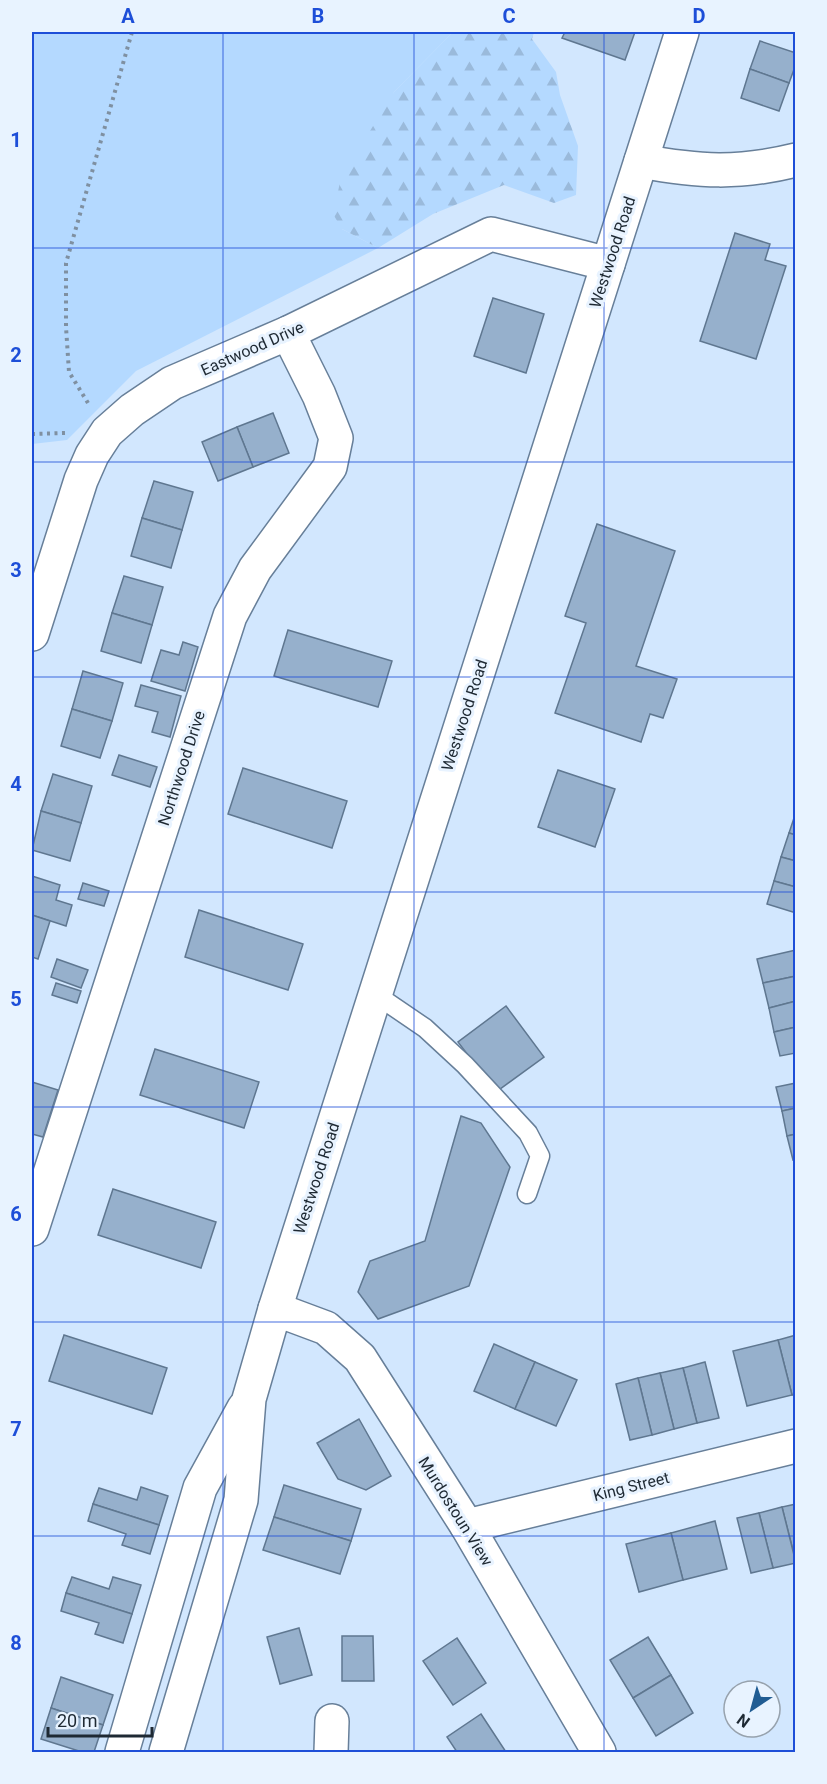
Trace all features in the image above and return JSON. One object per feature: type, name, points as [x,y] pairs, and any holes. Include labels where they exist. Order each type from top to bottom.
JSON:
[{"type":"street","name":"Westwood Road","points":[[166,1752],[241,1500],[249,1399],[275,1308],[682,32]]},
{"type":"street","points":[[641,161],[673,167],[718,171],[768,166],[795,160]]},
{"type":"street","name":"Eastwood Drive","points":[[32,634],[81,480],[92,455],[107,432],[132,410],[172,383],[288,333],[491,234],[608,264]]},
{"type":"street","name":"Northwood Drive","points":[[32,1229],[230,616],[255,569],[330,467],[336,438],[319,395],[288,333]]},
{"type":"street","name":"Murdostoun View","points":[[275,1308],[326,1328],[360,1358],[467,1526],[599,1752]]},
{"type":"street","name":"Westwood Road","points":[[122,1752],[200,1488],[249,1399]]},
{"type":"street","name":"King Street","points":[[467,1526],[795,1446]]},
{"type":"lane","points":[[375,994],[425,1028],[465,1065],[528,1133],[540,1156],[527,1194]]},
{"type":"path","points":[[107,432],[69,372],[66,264],[132,32]]},
{"type":"path","points":[[32,434],[107,432]]},
{"type":"green space","points":[[32,32],[453,32],[394,92],[342,229],[378,248],[136,371],[67,440],[32,444]]},
{"type":"green space","points":[[453,32],[534,32],[532,39],[556,72],[560,95],[578,146],[576,195],[554,203],[504,185],[433,214],[378,248],[342,229],[333,214],[341,178],[394,92]]},
{"type":"building","points":[[565,32],[635,32],[625,60],[562,38]]},
{"type":"building","points":[[760,41],[796,53],[796,64],[789,83],[750,69]]},
{"type":"building","points":[[750,69],[789,83],[779,111],[741,98]]},
{"type":"building","points":[[735,233],[770,244],[765,260],[786,266],[756,359],[700,341]]},
{"type":"building","points":[[493,298],[544,314],[526,373],[474,356]]},
{"type":"building","points":[[273,413],[289,453],[253,467],[237,427]]},
{"type":"building","points":[[237,427],[253,467],[218,481],[202,442]]},
{"type":"building","points":[[154,481],[193,492],[182,530],[142,518]]},
{"type":"building","points":[[142,518],[182,530],[171,568],[131,556]]},
{"type":"building","points":[[597,524],[675,551],[636,666],[677,679],[663,718],[650,714],[641,742],[555,713],[586,623],[565,616]]},
{"type":"building","points":[[124,576],[163,587],[152,625],[112,613]]},
{"type":"building","points":[[112,613],[152,625],[141,663],[101,651]]},
{"type":"building","points":[[288,630],[392,661],[378,707],[274,676]]},
{"type":"building","points":[[183,642],[198,647],[185,691],[151,681],[161,650],[179,655]]},
{"type":"building","points":[[83,671],[123,683],[112,721],[72,709]]},
{"type":"building","points":[[141,685],[181,696],[170,737],[152,732],[158,712],[135,706]]},
{"type":"building","points":[[72,709],[112,721],[100,758],[61,746]]},
{"type":"building","points":[[119,755],[157,767],[150,787],[112,775]]},
{"type":"building","points":[[243,768],[347,801],[332,848],[228,814]]},
{"type":"building","points":[[558,770],[615,789],[595,847],[538,827]]},
{"type":"building","points":[[53,774],[92,786],[81,823],[41,811]]},
{"type":"building","points":[[41,811],[81,823],[70,861],[32,850]]},
{"type":"building","points":[[796,812],[796,835],[789,833]]},
{"type":"building","points":[[789,833],[796,835],[796,861],[781,857]]},
{"type":"building","points":[[781,857],[796,861],[796,887],[774,881]]},
{"type":"building","points":[[32,876],[60,885],[56,900],[72,905],[66,926],[32,915]]},
{"type":"building","points":[[774,881],[796,887],[796,913],[767,904]]},
{"type":"building","points":[[83,883],[109,891],[104,906],[78,899]]},
{"type":"building","points":[[199,910],[303,944],[288,990],[185,957]]},
{"type":"building","points":[[32,915],[50,921],[38,959],[32,957]]},
{"type":"building","points":[[796,950],[796,976],[763,983],[757,959]]},
{"type":"building","points":[[57,959],[88,970],[81,988],[51,977]]},
{"type":"building","points":[[796,976],[796,1001],[769,1008],[763,983]]},
{"type":"building","points":[[56,983],[81,991],[77,1003],[52,995]]},
{"type":"building","points":[[796,1001],[796,1027],[774,1032],[769,1008]]},
{"type":"building","points":[[506,1006],[544,1057],[496,1092],[458,1042]]},
{"type":"building","points":[[796,1027],[796,1053],[780,1056],[774,1032]]},
{"type":"building","points":[[155,1049],[259,1082],[244,1128],[140,1095]]},
{"type":"building","points":[[32,1082],[58,1090],[43,1137],[32,1134]]},
{"type":"building","points":[[796,1083],[796,1108],[782,1111],[776,1087]]},
{"type":"building","points":[[796,1108],[796,1134],[787,1136],[782,1111]]},
{"type":"building","points":[[461,1116],[481,1123],[510,1167],[469,1286],[378,1319],[358,1292],[370,1261],[425,1241]]},
{"type":"building","points":[[796,1134],[796,1159],[793,1160],[787,1136]]},
{"type":"building","points":[[113,1189],[216,1222],[201,1268],[98,1235]]},
{"type":"building","points":[[64,1335],[167,1368],[152,1414],[49,1381]]},
{"type":"building","points":[[796,1335],[796,1394],[792,1395],[778,1340]]},
{"type":"building","points":[[778,1340],[792,1395],[747,1406],[733,1351]]},
{"type":"building","points":[[494,1344],[535,1362],[515,1409],[474,1391]]},
{"type":"building","points":[[535,1362],[577,1380],[556,1426],[515,1409]]},
{"type":"building","points":[[705,1362],[719,1418],[697,1423],[683,1368]]},
{"type":"building","points":[[683,1368],[697,1423],[674,1429],[660,1373]]},
{"type":"building","points":[[660,1373],[674,1429],[652,1435],[638,1378]]},
{"type":"building","points":[[638,1378],[652,1435],[630,1440],[616,1384]]},
{"type":"building","points":[[359,1419],[391,1476],[366,1490],[338,1479],[317,1443]]},
{"type":"building","points":[[284,1485],[361,1509],[351,1541],[274,1517]]},
{"type":"building","points":[[141,1487],[168,1496],[159,1525],[93,1504],[99,1488],[137,1500]]},
{"type":"building","points":[[93,1504],[159,1525],[150,1554],[122,1545],[126,1534],[88,1521]]},
{"type":"building","points":[[796,1504],[796,1562],[782,1507]]},
{"type":"building","points":[[782,1507],[796,1563],[773,1568],[759,1513]]},
{"type":"building","points":[[759,1513],[773,1568],[751,1573],[737,1518]]},
{"type":"building","points":[[274,1517],[351,1541],[340,1574],[263,1550]]},
{"type":"building","points":[[715,1521],[727,1569],[683,1580],[671,1533]]},
{"type":"building","points":[[671,1533],[683,1580],[639,1592],[626,1544]]},
{"type":"building","points":[[72,1577],[109,1589],[113,1577],[141,1585],[132,1614],[66,1593]]},
{"type":"building","points":[[66,1593],[132,1614],[123,1643],[95,1634],[99,1623],[61,1611]]},
{"type":"building","points":[[299,1628],[312,1675],[280,1684],[267,1637]]},
{"type":"building","points":[[342,1636],[373,1636],[374,1681],[342,1681]]},
{"type":"building","points":[[648,1637],[671,1675],[633,1698],[610,1660]]},
{"type":"building","points":[[457,1638],[486,1683],[453,1705],[423,1661]]},
{"type":"building","points":[[671,1675],[693,1713],[656,1736],[633,1698]]},
{"type":"building","points":[[61,1677],[113,1695],[103,1725],[51,1708]]},
{"type":"building","points":[[51,1708],[103,1725],[94,1752],[82,1752],[41,1739]]},
{"type":"building","points":[[481,1714],[506,1752],[457,1752],[447,1737]]}]
